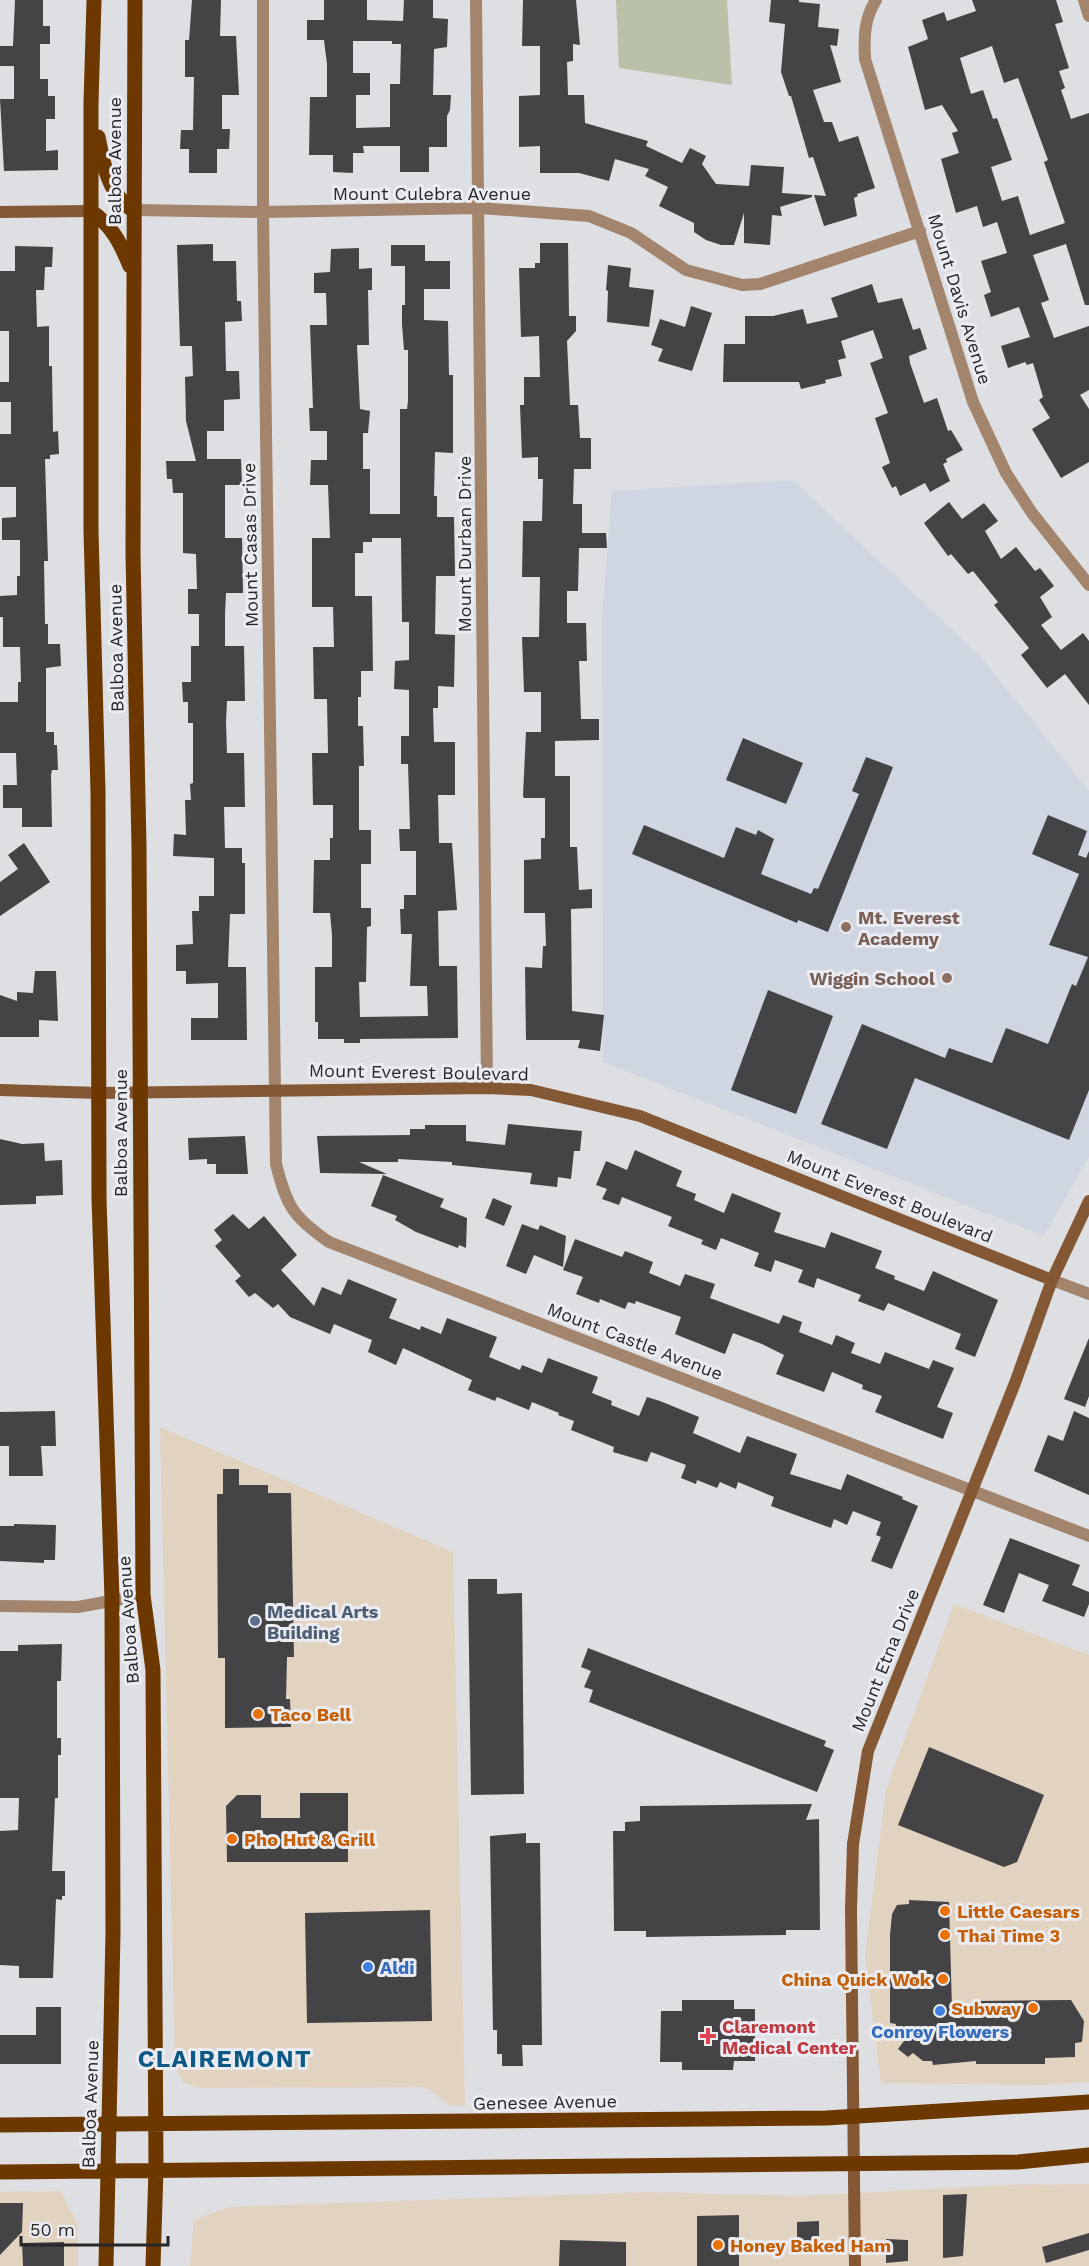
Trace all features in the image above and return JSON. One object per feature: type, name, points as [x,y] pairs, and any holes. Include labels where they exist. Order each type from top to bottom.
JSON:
[{"type":"main road","name":"Balboa Avenue","points":[[94,0],[91,103],[92,531],[98,792],[99,1198],[112,1599],[110,2123],[106,2266]]},
{"type":"main road","name":"Balboa Avenue","points":[[135,0],[133,554],[140,847],[139,1093],[143,1594],[153,1670],[156,2123],[153,2266]]},
{"type":"main road","points":[[91,103],[102,157],[111,183],[124,204],[134,210]]},
{"type":"main road","points":[[91,211],[107,222],[117,235],[134,274]]},
{"type":"main road","name":"Genesee Avenue","points":[[0,2125],[854,2116],[1089,2102]]},
{"type":"main road","points":[[0,2172],[1018,2162],[1089,2154]]},
{"type":"street","name":"Mount Casas Drive","points":[[264,0],[263,212],[275,1089]]},
{"type":"street","name":"Mount Durban Drive","points":[[476,0],[480,208],[487,1088]]},
{"type":"street","name":"Mount Davis Avenue","points":[[876,0],[869,11],[864,34],[865,60],[973,402],[1006,473],[1032,513],[1089,585]]},
{"type":"street","points":[[1084,0],[1089,16]]},
{"type":"street","name":"Mount Culebra Avenue","points":[[134,210],[263,212],[480,208],[590,216],[631,233],[686,270],[742,285],[760,284],[920,231]]},
{"type":"street","points":[[0,212],[91,211]]},
{"type":"street","name":"Mount Everest Boulevard","points":[[0,1090],[99,1093],[275,1089],[487,1088],[531,1090],[640,1116],[1089,1294]]},
{"type":"street","name":"Mount Castle Avenue","points":[[275,1089],[276,1164],[285,1200],[303,1224],[329,1242],[1089,1536]]},
{"type":"street","name":"Mount Etna Drive","points":[[855,2266],[850,1909],[853,1844],[868,1751],[972,1490],[1052,1280],[1089,1201]]},
{"type":"street","points":[[0,1606],[78,1606],[143,1594]]},
{"type":"shaded area","name":"Mt. Everest Academy","points":[[793,480],[980,656],[1089,791],[1089,1157],[1044,1236],[603,1062],[602,616],[612,491]]},
{"type":"shaded area","points":[[160,1427],[453,1552],[465,2106],[450,2106],[429,2089],[421,2087],[198,2088],[183,2082],[178,2073],[175,2062]]},
{"type":"shaded area","points":[[954,1604],[1089,1655],[1089,2082],[1044,2085],[881,2083],[865,1955],[886,1790]]},
{"type":"shaded area","points":[[1089,2184],[1089,2266],[190,2266],[194,2220],[229,2207],[648,2192],[801,2196],[1004,2185]]},
{"type":"shaded area","points":[[61,2191],[78,2225],[78,2266],[0,2266],[0,2192]]},
{"type":"green space","points":[[616,0],[727,0],[732,85],[619,68]]},
{"type":"building","points":[[15,0],[43,0],[43,26],[50,26],[50,44],[40,44],[40,79],[48,79],[48,96],[55,96],[55,119],[46,119],[46,151],[58,150],[58,170],[4,171],[0,99],[14,99],[14,66],[0,66],[0,46],[13,46]]},
{"type":"building","points":[[192,0],[221,0],[220,36],[236,36],[239,95],[222,95],[222,129],[230,129],[229,149],[217,149],[217,173],[189,173],[189,149],[180,149],[181,130],[193,130],[194,77],[185,77],[185,40],[189,40]]},
{"type":"building","points":[[324,0],[367,0],[367,20],[403,21],[404,0],[433,0],[433,18],[448,19],[447,47],[434,49],[433,95],[451,95],[450,110],[447,116],[447,147],[429,147],[429,172],[400,172],[400,146],[363,146],[364,153],[353,153],[353,173],[333,172],[333,155],[309,155],[310,97],[327,97],[327,64],[324,40],[307,40],[307,20],[324,20]],"holes":[[[353,41],[392,41],[392,44],[401,44],[400,84],[390,84],[390,127],[356,128],[356,95],[370,95],[370,73],[353,73]]]},
{"type":"building","points":[[523,0],[576,0],[580,45],[573,44],[573,61],[567,62],[568,95],[584,95],[585,123],[648,141],[646,146],[682,163],[690,148],[706,156],[702,164],[716,184],[749,186],[751,165],[784,167],[782,193],[812,195],[812,197],[780,207],[782,216],[772,215],[770,245],[744,243],[744,213],[734,245],[721,245],[706,240],[694,232],[694,223],[659,206],[668,187],[645,176],[649,169],[615,159],[609,181],[579,173],[540,173],[540,146],[519,147],[519,96],[540,95],[540,46],[522,46]]},
{"type":"building","points":[[771,0],[799,0],[799,2],[820,4],[818,27],[839,29],[837,46],[830,45],[841,82],[813,90],[824,122],[832,122],[839,142],[858,136],[875,188],[857,194],[858,196],[854,198],[857,216],[824,226],[814,195],[826,196],[813,157],[809,158],[791,96],[789,96],[781,72],[785,24],[769,22]]},
{"type":"building","points":[[972,0],[1056,0],[1063,22],[1055,24],[1069,68],[1059,71],[1065,88],[1061,90],[1071,119],[1089,113],[1089,305],[1085,305],[1066,244],[1033,255],[1049,300],[1041,303],[1054,338],[1089,326],[1089,390],[1080,395],[1089,409],[1089,462],[1061,478],[1032,429],[1050,418],[1039,400],[1043,397],[1033,363],[1027,365],[1025,362],[1008,368],[1001,346],[1030,337],[1019,307],[991,317],[984,295],[991,292],[981,261],[1007,253],[997,222],[983,227],[977,206],[956,213],[941,159],[959,153],[952,133],[958,131],[942,105],[925,110],[908,47],[928,39],[922,20],[944,12],[947,21],[976,11]],"holes":[[[992,46],[1004,83],[1018,78],[1048,160],[1044,162],[1065,223],[1030,235],[1018,196],[1002,201],[991,167],[1012,160],[997,118],[993,119],[983,90],[971,94],[960,58]]]},
{"type":"building","points":[[540,243],[568,243],[569,316],[576,316],[576,331],[567,341],[570,405],[578,405],[580,438],[591,438],[591,469],[574,469],[573,504],[582,504],[582,533],[606,533],[607,548],[579,548],[578,591],[567,591],[567,623],[586,623],[587,661],[579,661],[581,719],[599,719],[599,740],[555,741],[555,776],[570,776],[570,847],[577,847],[579,890],[592,889],[592,908],[571,909],[572,1011],[604,1015],[600,1051],[578,1048],[580,1040],[526,1040],[525,967],[542,968],[543,946],[546,946],[545,913],[524,913],[524,860],[541,859],[541,838],[545,838],[545,798],[524,798],[523,796],[526,732],[541,732],[541,692],[524,692],[522,637],[539,637],[540,577],[522,577],[523,521],[542,521],[543,479],[538,479],[538,457],[522,458],[520,405],[524,405],[524,377],[540,377],[539,336],[521,337],[519,268],[535,268],[535,263],[540,263]]},
{"type":"building","points":[[213,244],[213,261],[236,261],[237,301],[241,301],[242,321],[225,322],[226,371],[239,371],[240,399],[224,400],[224,431],[207,431],[207,459],[241,459],[242,485],[225,485],[225,538],[242,538],[243,593],[226,593],[225,646],[244,646],[245,701],[227,701],[226,722],[227,753],[244,753],[245,807],[224,807],[225,848],[242,848],[242,863],[245,863],[245,914],[230,914],[228,967],[246,967],[247,1040],[191,1040],[191,1018],[218,1018],[218,983],[186,984],[186,971],[176,971],[176,945],[193,944],[192,911],[199,911],[199,896],[214,896],[214,858],[173,856],[174,834],[186,835],[185,800],[191,800],[190,784],[193,783],[193,723],[188,723],[188,702],[183,702],[182,682],[191,682],[191,646],[199,646],[199,614],[188,614],[188,589],[197,589],[196,554],[183,553],[183,493],[173,493],[172,479],[167,479],[166,461],[196,461],[186,421],[185,377],[193,376],[192,346],[180,346],[177,245]]},
{"type":"building","points":[[391,245],[425,245],[425,261],[450,261],[450,289],[424,289],[424,320],[448,321],[449,375],[453,375],[453,453],[435,452],[434,496],[437,496],[437,517],[454,517],[455,576],[436,576],[435,634],[455,635],[454,687],[438,686],[438,708],[433,708],[434,742],[455,742],[455,795],[438,795],[439,843],[452,843],[457,910],[438,911],[439,966],[457,966],[458,1038],[360,1039],[360,1043],[344,1043],[344,1039],[318,1039],[318,1022],[315,1022],[315,967],[332,967],[332,935],[330,913],[313,913],[314,860],[330,860],[333,805],[313,805],[312,753],[328,753],[327,699],[314,699],[313,647],[334,647],[333,607],[312,607],[312,538],[330,538],[328,485],[310,485],[311,460],[327,460],[327,431],[310,431],[309,408],[313,408],[310,325],[327,325],[326,293],[314,293],[314,273],[330,272],[331,249],[359,248],[359,269],[372,268],[372,290],[368,290],[369,345],[357,345],[360,409],[370,411],[368,433],[363,433],[363,469],[370,469],[370,514],[400,514],[400,409],[407,409],[408,401],[408,350],[404,350],[402,324],[402,305],[405,305],[405,266],[391,266]],"holes":[[[372,538],[401,538],[402,622],[409,622],[409,660],[395,661],[394,689],[409,690],[409,736],[401,736],[401,764],[408,764],[410,829],[399,829],[400,851],[416,851],[416,895],[404,895],[404,909],[400,909],[401,934],[412,934],[410,986],[427,986],[428,1016],[360,1017],[359,982],[366,982],[367,927],[371,926],[371,908],[361,908],[361,864],[371,864],[371,830],[359,830],[359,766],[364,766],[363,726],[358,726],[358,697],[361,697],[361,671],[373,671],[372,596],[355,596],[355,553],[363,553],[363,542],[372,542]]]},
{"type":"building","points":[[15,246],[53,247],[52,267],[45,267],[44,290],[36,290],[37,327],[49,326],[53,432],[58,431],[59,454],[50,455],[50,459],[45,459],[48,561],[44,561],[45,624],[48,624],[48,644],[60,644],[61,666],[46,668],[46,732],[54,732],[58,770],[52,770],[51,775],[52,827],[22,827],[22,808],[3,808],[3,785],[17,785],[16,753],[0,753],[0,702],[18,702],[18,682],[21,682],[20,647],[3,647],[3,617],[0,617],[0,596],[17,595],[17,576],[20,576],[20,540],[2,540],[2,518],[16,517],[16,487],[0,487],[0,434],[11,434],[11,402],[0,402],[0,382],[9,382],[9,331],[0,331],[0,271],[15,271]]},
{"type":"building","points":[[608,265],[631,268],[629,287],[654,290],[649,327],[607,322]]},
{"type":"building","points":[[872,284],[878,303],[902,298],[913,330],[920,328],[927,349],[909,356],[924,403],[937,398],[948,431],[951,430],[963,450],[946,459],[947,462],[943,464],[950,481],[930,492],[925,483],[900,496],[896,486],[892,488],[882,467],[890,463],[875,418],[888,413],[870,363],[883,358],[873,330],[841,341],[846,358],[838,360],[842,376],[825,380],[826,383],[801,389],[799,382],[723,382],[724,344],[745,344],[745,316],[773,316],[803,309],[807,324],[838,317],[831,298]]},
{"type":"building","points":[[691,306],[712,313],[692,371],[658,361],[663,349],[651,345],[660,319],[685,327]]},
{"type":"building","points":[[949,502],[962,519],[984,503],[998,521],[985,531],[1001,559],[1016,547],[1035,571],[1040,568],[1054,586],[1040,597],[1052,617],[1041,625],[1061,650],[1083,633],[1089,641],[1089,705],[1065,674],[1047,688],[1021,655],[1029,648],[994,605],[998,602],[973,571],[968,574],[951,554],[948,556],[924,523]]},
{"type":"building","points":[[743,738],[803,763],[786,804],[726,780]]},
{"type":"building","points":[[866,757],[893,767],[828,932],[798,920],[797,923],[632,854],[644,825],[724,858],[736,827],[756,835],[758,830],[774,839],[761,874],[811,894],[814,888],[818,889],[859,794],[852,791]]},
{"type":"building","points":[[1048,815],[1087,831],[1078,855],[1086,858],[1089,851],[1089,1090],[1069,1140],[915,1078],[887,1149],[821,1124],[862,1024],[945,1058],[949,1048],[992,1063],[1006,1028],[1048,1044],[1072,984],[1076,986],[1088,957],[1049,945],[1079,874],[1032,854]]},
{"type":"building","points":[[24,843],[50,882],[0,916],[0,882],[18,869],[8,855]]},
{"type":"building","points":[[35,971],[56,971],[58,1021],[39,1020],[39,1037],[0,1037],[0,995],[17,1001],[17,992],[33,993]]},
{"type":"building","points":[[768,990],[833,1016],[796,1114],[731,1090]]},
{"type":"building","points":[[508,1124],[582,1131],[580,1151],[574,1151],[571,1179],[558,1177],[557,1187],[530,1184],[532,1173],[452,1165],[452,1162],[398,1159],[398,1162],[359,1162],[387,1174],[320,1173],[317,1136],[410,1135],[410,1129],[425,1129],[425,1125],[466,1125],[466,1141],[505,1145]]},
{"type":"building","points":[[245,1136],[248,1174],[216,1174],[216,1164],[207,1164],[207,1159],[189,1160],[188,1138]]},
{"type":"building","points":[[0,1139],[22,1144],[44,1143],[45,1161],[62,1160],[63,1195],[36,1196],[36,1204],[0,1205]]},
{"type":"building","points":[[635,1150],[682,1171],[676,1186],[696,1194],[694,1200],[724,1213],[732,1193],[781,1213],[774,1232],[825,1248],[831,1232],[882,1251],[875,1268],[895,1276],[894,1279],[924,1291],[933,1271],[998,1300],[975,1357],[955,1349],[961,1334],[888,1303],[884,1311],[858,1301],[861,1295],[817,1278],[814,1288],[798,1282],[803,1270],[775,1260],[771,1272],[754,1266],[759,1253],[721,1238],[716,1250],[701,1244],[703,1240],[668,1226],[672,1217],[622,1197],[619,1205],[602,1199],[607,1189],[596,1185],[606,1161],[627,1170]]},
{"type":"building","points":[[383,1175],[444,1199],[440,1207],[467,1218],[466,1248],[459,1245],[458,1248],[416,1232],[395,1220],[397,1216],[371,1206]]},
{"type":"building","points":[[493,1198],[512,1206],[504,1226],[485,1218]]},
{"type":"building","points":[[233,1214],[249,1229],[264,1216],[297,1255],[281,1270],[314,1306],[322,1287],[341,1295],[348,1279],[397,1299],[389,1318],[420,1330],[421,1326],[441,1334],[447,1318],[497,1337],[489,1357],[520,1370],[522,1365],[542,1373],[548,1358],[598,1377],[592,1393],[612,1401],[611,1405],[639,1416],[647,1397],[699,1417],[693,1433],[740,1453],[747,1436],[797,1454],[790,1474],[841,1490],[847,1474],[903,1497],[902,1499],[918,1506],[892,1569],[871,1561],[881,1537],[876,1535],[881,1522],[853,1511],[847,1525],[834,1519],[831,1528],[771,1506],[774,1497],[738,1482],[736,1489],[720,1482],[717,1488],[697,1480],[696,1484],[681,1478],[686,1465],[651,1452],[647,1462],[613,1452],[614,1447],[571,1430],[574,1421],[558,1415],[559,1413],[532,1402],[529,1410],[497,1397],[495,1401],[468,1390],[472,1380],[403,1348],[396,1365],[368,1352],[372,1340],[334,1324],[330,1334],[290,1317],[278,1304],[273,1308],[255,1293],[249,1297],[235,1281],[241,1276],[215,1246],[222,1240],[214,1230]]},
{"type":"building","points":[[522,1224],[538,1230],[540,1225],[566,1236],[563,1267],[534,1255],[526,1274],[506,1266]]},
{"type":"building","points":[[575,1239],[622,1257],[625,1251],[653,1262],[649,1273],[680,1286],[685,1274],[715,1284],[710,1298],[779,1324],[783,1315],[802,1322],[799,1332],[832,1345],[836,1335],[855,1343],[851,1353],[880,1364],[885,1352],[929,1369],[933,1360],[954,1368],[937,1407],[953,1413],[943,1439],[875,1412],[882,1396],[862,1389],[863,1385],[832,1372],[824,1392],[776,1374],[784,1355],[762,1344],[733,1333],[725,1354],[675,1334],[681,1317],[636,1301],[635,1304],[628,1302],[625,1309],[600,1299],[599,1303],[576,1294],[583,1277],[563,1270]]},
{"type":"building","points":[[1089,1338],[1089,1396],[1085,1407],[1064,1399]]},
{"type":"building","points":[[55,1411],[56,1446],[41,1446],[43,1476],[9,1476],[9,1446],[0,1446],[0,1412]]},
{"type":"building","points":[[1074,1411],[1089,1418],[1089,1495],[1034,1471],[1048,1435],[1063,1441]]},
{"type":"building","points":[[223,1469],[239,1469],[239,1485],[268,1485],[268,1493],[291,1493],[294,1657],[287,1657],[286,1699],[290,1699],[291,1727],[225,1728],[225,1658],[218,1658],[217,1494],[223,1494]]},
{"type":"building","points":[[14,1524],[56,1525],[55,1560],[44,1560],[44,1563],[0,1561],[0,1526],[14,1526]]},
{"type":"building","points":[[1010,1538],[1080,1565],[1072,1585],[1089,1592],[1089,1604],[1084,1617],[1042,1601],[1049,1585],[1019,1573],[1004,1613],[983,1605]]},
{"type":"building","points":[[468,1579],[497,1579],[497,1594],[522,1593],[524,1794],[471,1795]]},
{"type":"building","points":[[62,1644],[61,1681],[57,1681],[57,1738],[61,1738],[61,1755],[58,1755],[58,1798],[55,1798],[52,1871],[65,1871],[65,1896],[62,1896],[62,1900],[56,1899],[53,1978],[19,1978],[19,1966],[0,1965],[0,1831],[18,1830],[19,1798],[0,1798],[0,1651],[18,1651],[18,1645]]},
{"type":"building","points":[[588,1648],[826,1741],[824,1746],[834,1750],[817,1792],[589,1702],[593,1690],[584,1687],[591,1671],[581,1667]]},
{"type":"building","points":[[929,1747],[1044,1795],[1017,1862],[1004,1867],[898,1825]]},
{"type":"building","points":[[300,1793],[348,1793],[348,1862],[227,1862],[226,1806],[237,1795],[261,1795],[261,1818],[300,1818]]},
{"type":"building","points":[[812,1804],[806,1820],[819,1819],[820,1930],[786,1930],[786,1935],[646,1937],[646,1931],[614,1931],[613,1831],[625,1831],[625,1822],[640,1821],[640,1806]]},
{"type":"building","points":[[526,1833],[526,1843],[540,1843],[542,2045],[522,2045],[523,2066],[502,2066],[502,2054],[497,2054],[497,2030],[493,2030],[490,1836]]},
{"type":"building","points":[[909,1900],[949,1902],[952,2009],[978,2001],[1071,2000],[1084,2021],[1082,2042],[1075,2043],[1075,2057],[1045,2058],[1045,2064],[976,2064],[976,2061],[933,2065],[932,2061],[923,2061],[913,2053],[908,2057],[898,2049],[904,2041],[895,2032],[896,2024],[890,2023],[890,1935],[892,1914],[897,1905],[909,1904]]},
{"type":"building","name":"Aldi","points":[[430,1910],[432,2021],[307,2023],[305,1913]]},
{"type":"building","name":"Claremont Medical Center","points":[[682,2000],[734,2000],[734,2009],[755,2009],[755,2061],[734,2061],[733,2070],[682,2070],[682,2062],[660,2062],[661,2011],[682,2011]]},
{"type":"building","points":[[36,2007],[61,2007],[61,2064],[0,2064],[0,2035],[36,2035]]},
{"type":"building","points":[[967,2194],[963,2256],[943,2258],[943,2195]]},
{"type":"building","points":[[0,2203],[23,2203],[22,2232],[0,2255]]},
{"type":"building","points":[[739,2215],[739,2266],[697,2266],[697,2216]]},
{"type":"building","points":[[819,2221],[819,2249],[797,2249],[797,2222]]},
{"type":"building","points":[[1089,2233],[1089,2250],[1046,2263],[1042,2247]]},
{"type":"building","points":[[886,2239],[908,2240],[908,2261],[886,2263]]},
{"type":"building","points":[[560,2240],[626,2242],[626,2266],[559,2266]]},
{"type":"building","points":[[64,2242],[64,2266],[23,2266],[22,2243]]},
{"type":"place","name":"Mt. Everest Academy","points":[[846,927]]},
{"type":"place","name":"Wiggin School","points":[[947,978]]},
{"type":"place","name":"Medical Arts Building","points":[[255,1621]]},
{"type":"place","name":"Taco Bell","points":[[258,1714]]},
{"type":"place","name":"Pho Hut & Grill","points":[[232,1839]]},
{"type":"place","name":"Little Caesars","points":[[945,1911]]},
{"type":"place","name":"Thai Time 3","points":[[945,1935]]},
{"type":"place","name":"Aldi","points":[[368,1967]]},
{"type":"place","name":"China Quick Wok","points":[[943,1979]]},
{"type":"place","name":"Subway","points":[[1033,2008]]},
{"type":"place","name":"Conroy Flowers","points":[[940,2011]]},
{"type":"place","name":"Claremont Medical Center","points":[[708,2036]]},
{"type":"place","name":"Honey Baked Ham","points":[[718,2245]]},
{"type":"district","name":"CLAIREMONT","points":[[225,2059]]}]
